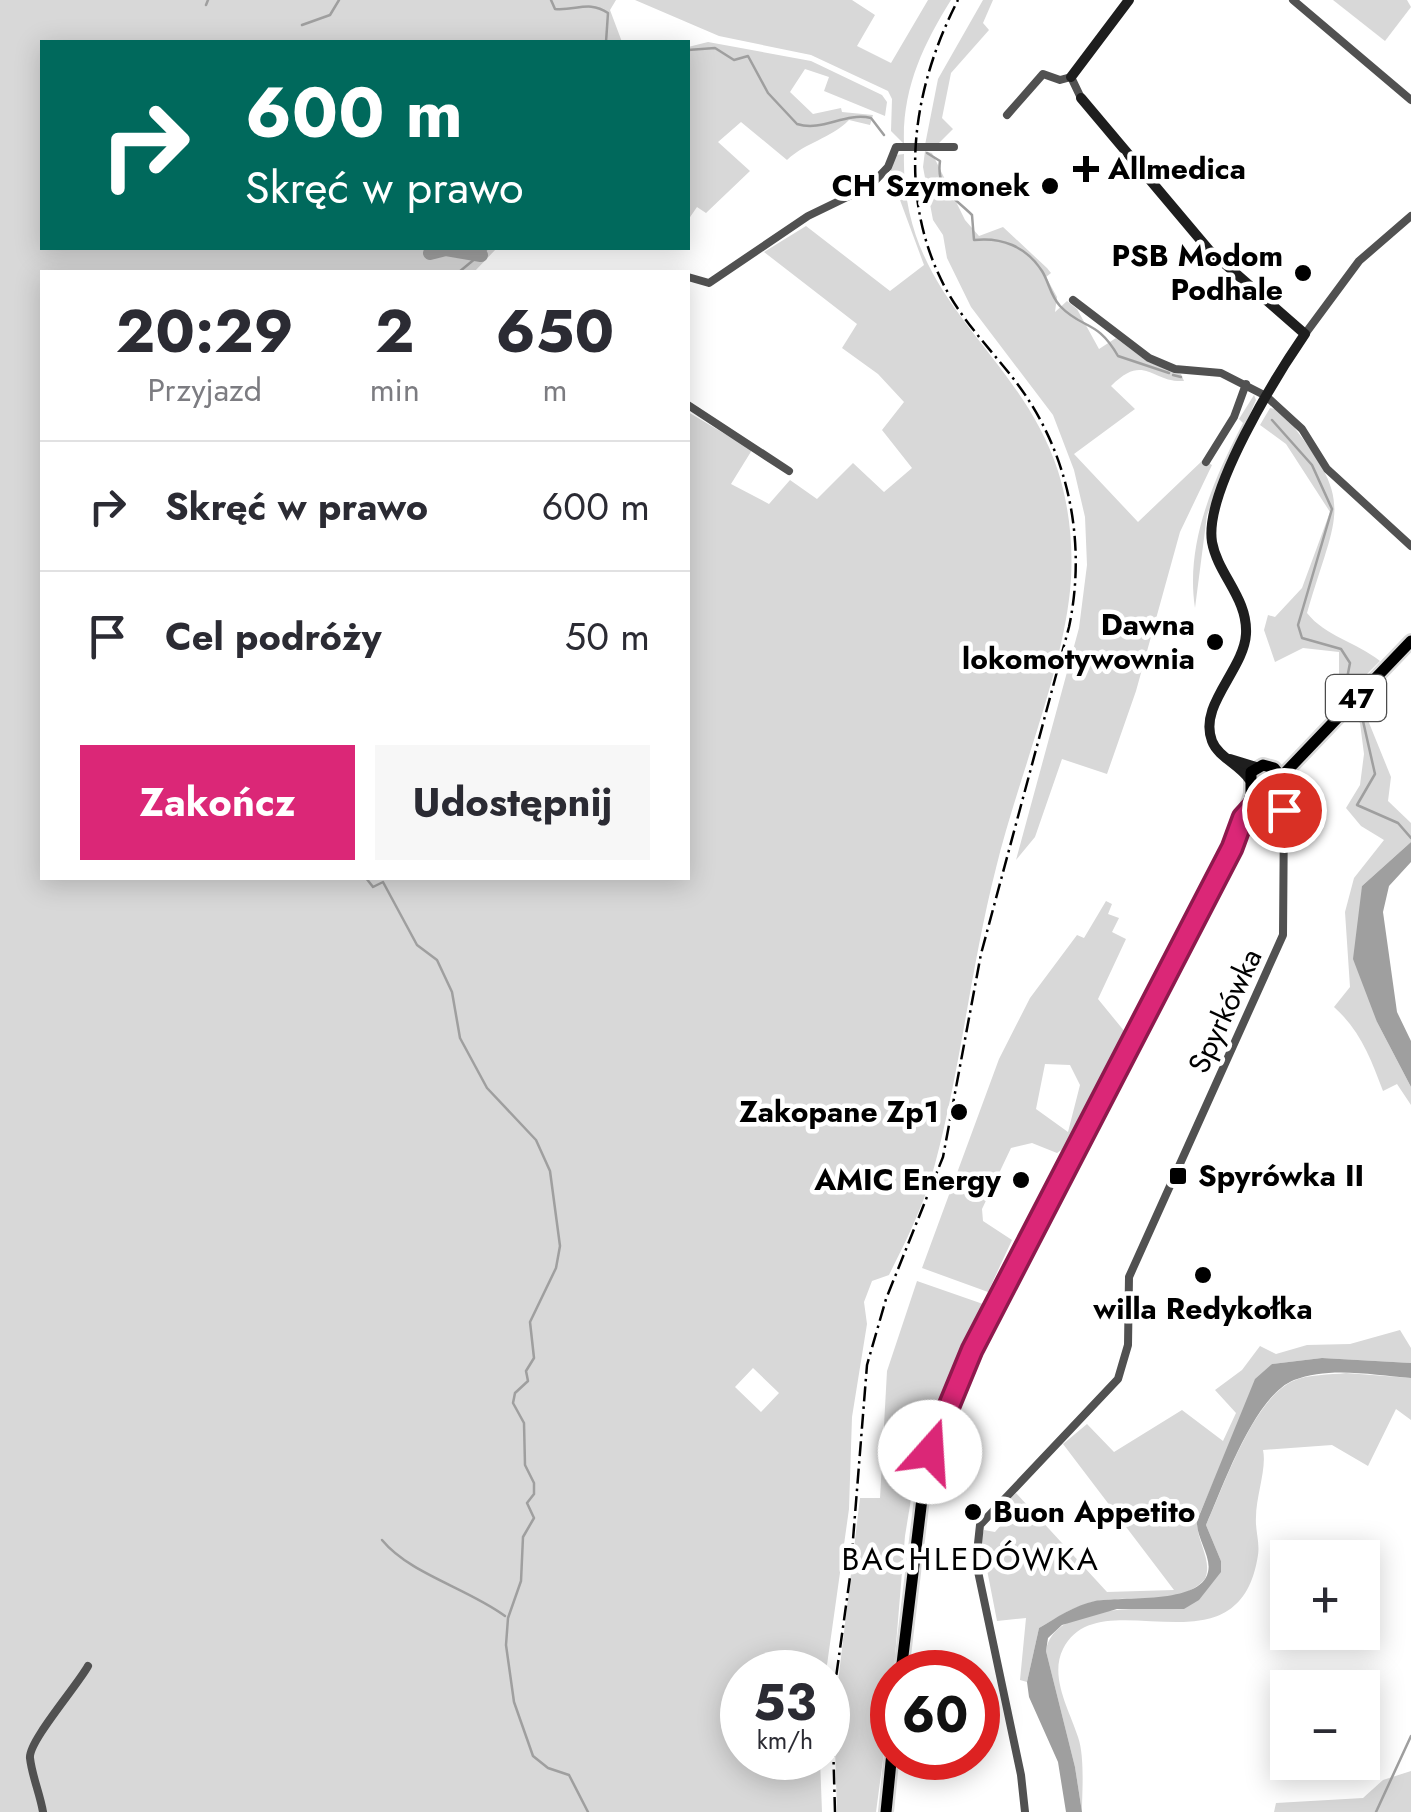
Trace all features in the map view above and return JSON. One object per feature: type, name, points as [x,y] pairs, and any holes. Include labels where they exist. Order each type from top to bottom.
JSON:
[{"type":"main road","name":"47","points":[[1256,767],[1266,785],[1411,641]]},
{"type":"main road","points":[[904,1650],[924,1482],[948,1400],[1232,848],[1243,818],[1266,785]]},
{"type":"main road","points":[[886,1812],[889,1780]]},
{"type":"street","points":[[1007,115],[1043,74],[1060,80],[1071,77],[1128,0]]},
{"type":"street","points":[[1293,0],[1411,100]]},
{"type":"street","points":[[1071,77],[1081,98],[1209,250],[1305,334]]},
{"type":"street","points":[[690,278],[709,283],[808,216],[870,186],[888,167],[896,147],[954,146]]},
{"type":"street","points":[[1266,785],[1214,746],[1211,718],[1242,650],[1246,621],[1211,536],[1234,460],[1266,396],[1305,334],[1362,259],[1411,216]]},
{"type":"street","points":[[1073,300],[1149,358],[1175,370],[1205,370],[1246,384],[1266,396],[1293,419],[1327,470],[1411,546]]},
{"type":"street","points":[[1206,462],[1234,417],[1246,384]]},
{"type":"street","points":[[690,405],[789,471]]},
{"type":"street","points":[[1230,759],[1256,767]]},
{"type":"street","name":"Spyrkówka","points":[[1025,1812],[976,1562],[976,1537],[980,1525],[1118,1379],[1128,1345],[1126,1286],[1280,946],[1286,917],[1283,814],[1266,785]]},
{"type":"street","points":[[44,1812],[29,1756],[31,1743],[70,1698],[88,1666]]},
{"type":"shaded area","points":[[0,0],[616,0],[610,10],[621,40],[40,40],[40,250],[495,250],[476,270],[40,270],[40,880],[690,880],[690,413],[752,450],[731,484],[769,504],[790,480],[817,499],[853,463],[884,492],[912,468],[882,430],[904,402],[878,374],[842,348],[857,324],[764,252],[806,226],[890,291],[924,265],[890,173],[896,155],[904,154],[908,205],[921,248],[940,286],[1040,428],[1058,471],[1068,515],[1071,576],[1065,624],[987,905],[952,1091],[931,1178],[889,1275],[872,1281],[864,1302],[867,1324],[852,1417],[849,1509],[829,1650],[720,1650],[720,1780],[821,1780],[822,1812],[0,1812]],"holes":[[[753,1368],[779,1393],[761,1412],[735,1387]]]},
{"type":"shaded area","points":[[635,0],[852,0],[875,15],[857,46],[891,63],[928,0],[951,0],[916,68],[904,124],[904,144],[891,131],[892,99],[888,91],[811,55],[719,36]]},
{"type":"shaded area","points":[[983,0],[993,0],[983,23],[989,30],[951,73],[942,118],[953,129],[936,146],[925,145],[938,79]]},
{"type":"shaded area","points":[[1333,0],[1407,0],[1411,7],[1385,41]]},
{"type":"shaded area","points":[[708,42],[811,61],[882,95],[887,102],[885,116],[824,91],[829,77],[805,69],[790,92],[813,114],[841,108],[842,112],[873,115],[870,125],[849,120],[787,160],[741,122],[718,142],[750,171],[706,213],[697,207],[690,217],[690,46]]},
{"type":"shaded area","points":[[925,151],[932,153],[965,220],[979,236],[1003,227],[1047,268],[1051,273],[1046,277],[1057,297],[1055,312],[1067,301],[1077,309],[1099,349],[1116,338],[1148,362],[1181,374],[1184,381],[1140,370],[1123,376],[1111,386],[1135,409],[1074,454],[1138,522],[1203,460],[1212,465],[1180,532],[1136,691],[1107,774],[1062,759],[1035,837],[1016,860],[1079,628],[1087,565],[1085,517],[1074,470],[1053,415],[971,307],[947,258],[943,235],[933,220],[923,167]]},
{"type":"shaded area","points":[[1254,395],[1256,400],[1207,515],[1195,608],[1194,560],[1204,512],[1243,423],[1239,419]]},
{"type":"shaded area","points":[[1270,408],[1280,410],[1305,441],[1331,487],[1333,527],[1307,613],[1323,628],[1380,661],[1339,702],[1331,686],[1332,676],[1339,674],[1339,652],[1303,648],[1275,662],[1264,630],[1268,615],[1275,617],[1302,588],[1330,512],[1286,444],[1260,425]]},
{"type":"shaded area","points":[[1363,708],[1391,777],[1388,801],[1411,823],[1411,842],[1362,886],[1377,1022],[1411,1087],[1411,1105],[1397,1084],[1383,1091],[1358,1035],[1334,1007],[1350,987],[1345,912],[1354,878],[1384,840],[1361,826],[1346,808],[1360,785],[1364,754],[1360,723],[1355,716]]},
{"type":"shaded area","points":[[1411,842],[1411,862],[1389,886],[1383,912],[1397,1012],[1411,1041],[1411,1087],[1377,1022],[1353,959],[1362,886]]},
{"type":"shaded area","points":[[1106,901],[1112,904],[1108,914],[1119,918],[1112,932],[1126,939],[1098,999],[1125,1032],[1064,1148],[1057,1153],[1032,1143],[1011,1148],[982,1209],[983,1221],[1012,1240],[988,1292],[922,1268],[999,1059],[1030,998],[1077,935],[1084,938]],"holes":[[[1045,1064],[1070,1065],[1080,1085],[1068,1132],[1036,1109]]]},
{"type":"shaded area","points":[[917,1281],[983,1304],[919,1450],[905,1536],[896,1650],[870,1650],[870,1780],[880,1780],[876,1812],[837,1812],[836,1780],[850,1780],[850,1650],[842,1650],[860,1498],[880,1498],[887,1371]]},
{"type":"shaded area","points":[[1400,1330],[1411,1348],[1411,1363],[1322,1358],[1272,1364],[1235,1432],[1197,1520],[1207,1565],[1205,1579],[1180,1594],[1103,1600],[1063,1614],[1039,1628],[1027,1682],[1020,1680],[1026,1618],[997,1621],[981,1539],[984,1530],[995,1532],[1013,1511],[1006,1503],[1016,1493],[1107,1592],[1174,1590],[1063,1444],[1087,1424],[1114,1452],[1182,1410],[1223,1441],[1236,1413],[1215,1390],[1242,1370],[1260,1346],[1276,1354],[1307,1345],[1350,1344]]},
{"type":"shaded area","points":[[1322,1358],[1411,1363],[1411,1378],[1322,1373],[1294,1380],[1279,1389],[1241,1444],[1206,1525],[1221,1561],[1221,1572],[1199,1600],[1184,1609],[1117,1609],[1062,1625],[1048,1638],[1046,1651],[1082,1812],[1066,1812],[1058,1762],[1029,1697],[1027,1682],[1039,1628],[1088,1603],[1159,1597],[1191,1590],[1202,1583],[1209,1566],[1197,1521],[1255,1379],[1272,1364]]},
{"type":"shaded area","points":[[1346,1373],[1411,1378],[1411,1420],[1396,1409],[1368,1466],[1332,1445],[1263,1450],[1256,1517],[1258,1555],[1246,1592],[1225,1613],[1197,1621],[1106,1621],[1081,1629],[1063,1649],[1059,1682],[1080,1745],[1082,1812],[1046,1651],[1052,1635],[1083,1616],[1126,1609],[1184,1608],[1221,1561],[1206,1525],[1241,1445],[1265,1406],[1293,1381]]},
{"type":"shaded area","points":[[1411,1771],[1411,1812],[1274,1812],[1276,1803],[1363,1798],[1383,1780]]},
{"type":"waterway","points":[[206,5],[208,0]]},
{"type":"waterway","points":[[302,25],[330,15],[339,0]]},
{"type":"waterway","points":[[551,0],[555,9],[588,7],[608,13],[606,40]]},
{"type":"waterway","points":[[690,50],[715,48],[734,60],[748,56],[768,93],[797,124],[816,126],[871,118],[884,135]]},
{"type":"waterway","points":[[927,153],[940,161],[941,179],[948,192],[972,215],[974,240],[994,240],[1021,249],[1036,262],[1060,306],[1103,336],[1118,356],[1169,373]]},
{"type":"waterway","points":[[430,253],[442,250]]},
{"type":"waterway","points":[[452,250],[481,255]]},
{"type":"waterway","points":[[461,270],[486,250]]},
{"type":"waterway","points":[[1173,375],[1181,377]]},
{"type":"waterway","points":[[1272,420],[1312,465],[1332,509],[1298,625],[1302,638],[1341,649],[1350,663],[1344,694]]},
{"type":"waterway","points":[[1357,713],[1363,721],[1375,774],[1357,805],[1398,823],[1411,838]]},
{"type":"waterway","points":[[368,880],[373,887],[383,882],[417,945],[437,960],[452,992],[460,1038],[487,1088],[536,1140],[550,1171],[560,1246],[556,1268],[530,1322],[534,1358],[526,1371],[528,1381],[515,1393],[513,1403],[524,1423],[525,1465],[534,1483],[534,1494],[527,1503],[534,1518],[523,1537],[521,1581],[508,1618],[506,1645],[514,1702],[533,1756],[548,1768],[569,1775],[588,1812]]},
{"type":"waterway","points":[[382,1540],[423,1572],[505,1616]]},
{"type":"waterway","points":[[1376,1812],[1411,1736]]},
{"type":"railway","points":[[835,1812],[832,1706],[850,1577],[867,1365],[886,1299],[943,1157],[981,954],[1069,627],[1074,595],[1076,563],[1069,499],[1049,438],[1016,382],[947,291],[931,256],[921,219],[916,182],[920,108],[929,71],[958,0]]},
{"type":"place","name":"Allmedica","points":[[1086,169]]},
{"type":"place","name":"CH Szymonek","points":[[1050,186]]},
{"type":"place","name":"PSB Modom Podhale","points":[[1303,273]]},
{"type":"place","name":"Dawna lokomotywownia","points":[[1215,642]]},
{"type":"place","name":"Zakopane Zp1","points":[[959,1112]]},
{"type":"place","name":"Spyrówka II","points":[[1178,1176]]},
{"type":"place","name":"AMIC Energy","points":[[1021,1180]]},
{"type":"place","name":"willa Redykołka","points":[[1203,1275]]},
{"type":"place","name":"Buon Appetito","points":[[973,1512]]},
{"type":"district","name":"BACHLEDÓWKA","points":[[971,1559]]},
{"type":"route","points":[[930,1452],[948,1400],[972,1350],[1232,848],[1243,818],[1262,797],[1271,798],[1283,814],[1284,810]]}]
